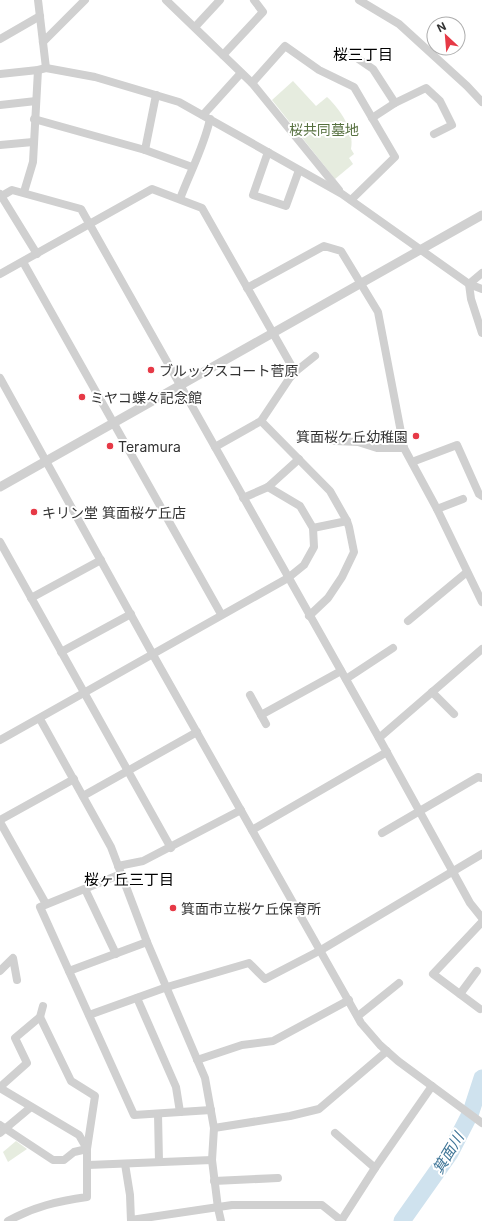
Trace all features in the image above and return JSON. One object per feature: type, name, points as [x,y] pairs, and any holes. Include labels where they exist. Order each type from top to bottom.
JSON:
[{"type":"street","points":[[38,0],[46,68]]},
{"type":"street","points":[[43,42],[85,0]]},
{"type":"street","points":[[166,0],[252,83],[342,194]]},
{"type":"street","points":[[195,27],[220,0]]},
{"type":"street","points":[[223,55],[263,12],[254,0]]},
{"type":"street","points":[[359,0],[399,24],[467,86],[482,102]]},
{"type":"street","points":[[0,39],[40,16]]},
{"type":"street","points":[[252,83],[285,46],[319,70],[354,88],[395,157],[351,200]]},
{"type":"street","points":[[345,50],[373,69],[395,103]]},
{"type":"street","points":[[0,74],[46,68],[95,77],[179,102],[342,194],[469,284],[482,289]]},
{"type":"street","points":[[24,192],[32,162],[38,70]]},
{"type":"street","points":[[180,199],[192,167],[206,137],[207,117],[241,73]]},
{"type":"street","points":[[372,118],[395,103],[426,88],[440,101],[452,125],[434,134]]},
{"type":"street","points":[[145,150],[156,95]]},
{"type":"street","points":[[0,105],[36,101]]},
{"type":"street","points":[[34,119],[145,150],[192,167]]},
{"type":"street","points":[[0,145],[33,142]]},
{"type":"street","points":[[268,152],[253,195],[286,206],[299,170]]},
{"type":"street","points":[[0,274],[152,189],[202,208],[295,372]]},
{"type":"street","points":[[37,254],[1,196],[12,190],[24,192],[81,209],[91,224],[243,498],[387,752],[470,904],[482,918]]},
{"type":"street","points":[[0,487],[482,215]]},
{"type":"street","points":[[247,288],[324,246],[341,251],[378,312],[404,448],[437,509],[482,602]]},
{"type":"street","points":[[23,262],[221,614]]},
{"type":"street","points":[[469,284],[482,273]]},
{"type":"street","points":[[469,284],[471,299],[482,332]]},
{"type":"street","points":[[215,447],[261,421],[295,372],[315,356]]},
{"type":"street","points":[[0,378],[152,653],[361,1023],[386,1051],[480,1121]]},
{"type":"street","points":[[261,421],[330,491],[347,521],[354,552],[342,577],[328,598],[310,616]]},
{"type":"street","points":[[335,441],[358,442],[377,448],[404,448]]},
{"type":"street","points":[[412,462],[457,445],[479,494],[482,496]]},
{"type":"street","points":[[243,498],[268,488],[299,459]]},
{"type":"street","points":[[1,736],[40,719],[152,653],[288,578],[304,565],[314,548],[313,528],[300,506],[268,488]]},
{"type":"street","points":[[437,509],[464,499]]},
{"type":"street","points":[[313,528],[347,521]]},
{"type":"street","points":[[0,542],[83,693],[171,848]]},
{"type":"street","points":[[31,598],[101,560]]},
{"type":"street","points":[[408,621],[468,572]]},
{"type":"street","points":[[61,652],[131,614]]},
{"type":"street","points":[[346,679],[393,648]]},
{"type":"street","points":[[379,738],[482,649]]},
{"type":"street","points":[[262,715],[341,671]]},
{"type":"street","points":[[432,692],[454,714]]},
{"type":"street","points":[[250,695],[266,724]]},
{"type":"street","points":[[40,719],[111,846],[147,942],[205,1078],[214,1128],[212,1160],[221,1221]]},
{"type":"street","points":[[83,796],[197,732]]},
{"type":"street","points":[[252,830],[387,752]]},
{"type":"street","points":[[382,833],[478,777],[482,778]]},
{"type":"street","points":[[46,904],[0,821],[74,779]]},
{"type":"street","points":[[211,1110],[134,1115],[40,907],[85,889],[120,870],[171,848],[241,810]]},
{"type":"street","points":[[89,1015],[166,987],[249,962],[265,979],[321,950],[482,854]]},
{"type":"street","points":[[85,889],[116,954]]},
{"type":"street","points":[[480,1009],[433,974],[482,922]]},
{"type":"street","points":[[69,971],[147,942]]},
{"type":"street","points":[[0,971],[13,958],[17,980]]},
{"type":"street","points":[[460,994],[477,971]]},
{"type":"street","points":[[358,1016],[399,983]]},
{"type":"street","points":[[137,998],[176,1087],[180,1112]]},
{"type":"street","points":[[197,1060],[242,1045],[273,1041],[349,1000]]},
{"type":"street","points":[[43,1006],[40,1017],[15,1038],[27,1063],[0,1087],[78,1135],[87,1149]]},
{"type":"street","points":[[8,1221],[24,1212],[54,1201],[87,1197],[87,1149],[95,1096],[71,1081],[40,1017]]},
{"type":"street","points":[[214,1128],[290,1116],[319,1109],[386,1051]]},
{"type":"street","points":[[125,1164],[130,1195],[131,1221],[232,1205],[322,1205],[342,1221],[375,1168],[432,1086]]},
{"type":"street","points":[[31,1107],[2,1129],[53,1160],[64,1160],[74,1152],[87,1149]]},
{"type":"street","points":[[158,1114],[159,1162]]},
{"type":"street","points":[[335,1133],[375,1168]]},
{"type":"street","points":[[88,1165],[212,1160]]},
{"type":"street","points":[[214,1181],[278,1178]]},
{"type":"green space","name":"桜共同墓地","points":[[293,81],[316,106],[327,97],[337,108],[349,128],[352,142],[351,149],[354,154],[349,158],[353,164],[335,179],[272,100]]},
{"type":"green space","points":[[16,1141],[27,1149],[8,1162],[3,1152]]},
{"type":"waterway","name":"箕面川","points":[[402,1221],[450,1153],[471,1112],[482,1078]]},
{"type":"place","name":"ブルックスコート菅原","points":[[151,370]]},
{"type":"place","name":"ミヤコ蝶々記念館","points":[[82,397]]},
{"type":"place","name":"箕面桜ケ丘幼稚園","points":[[416,436]]},
{"type":"place","name":"Teramura","points":[[110,446]]},
{"type":"place","name":"キリン堂 箕面桜ケ丘店","points":[[34,512]]},
{"type":"place","name":"箕面市立桜ケ丘保育所","points":[[173,908]]},
{"type":"district","name":"桜三丁目","points":[[363,54]]},
{"type":"district","name":"桜ヶ丘三丁目","points":[[129,879]]}]
